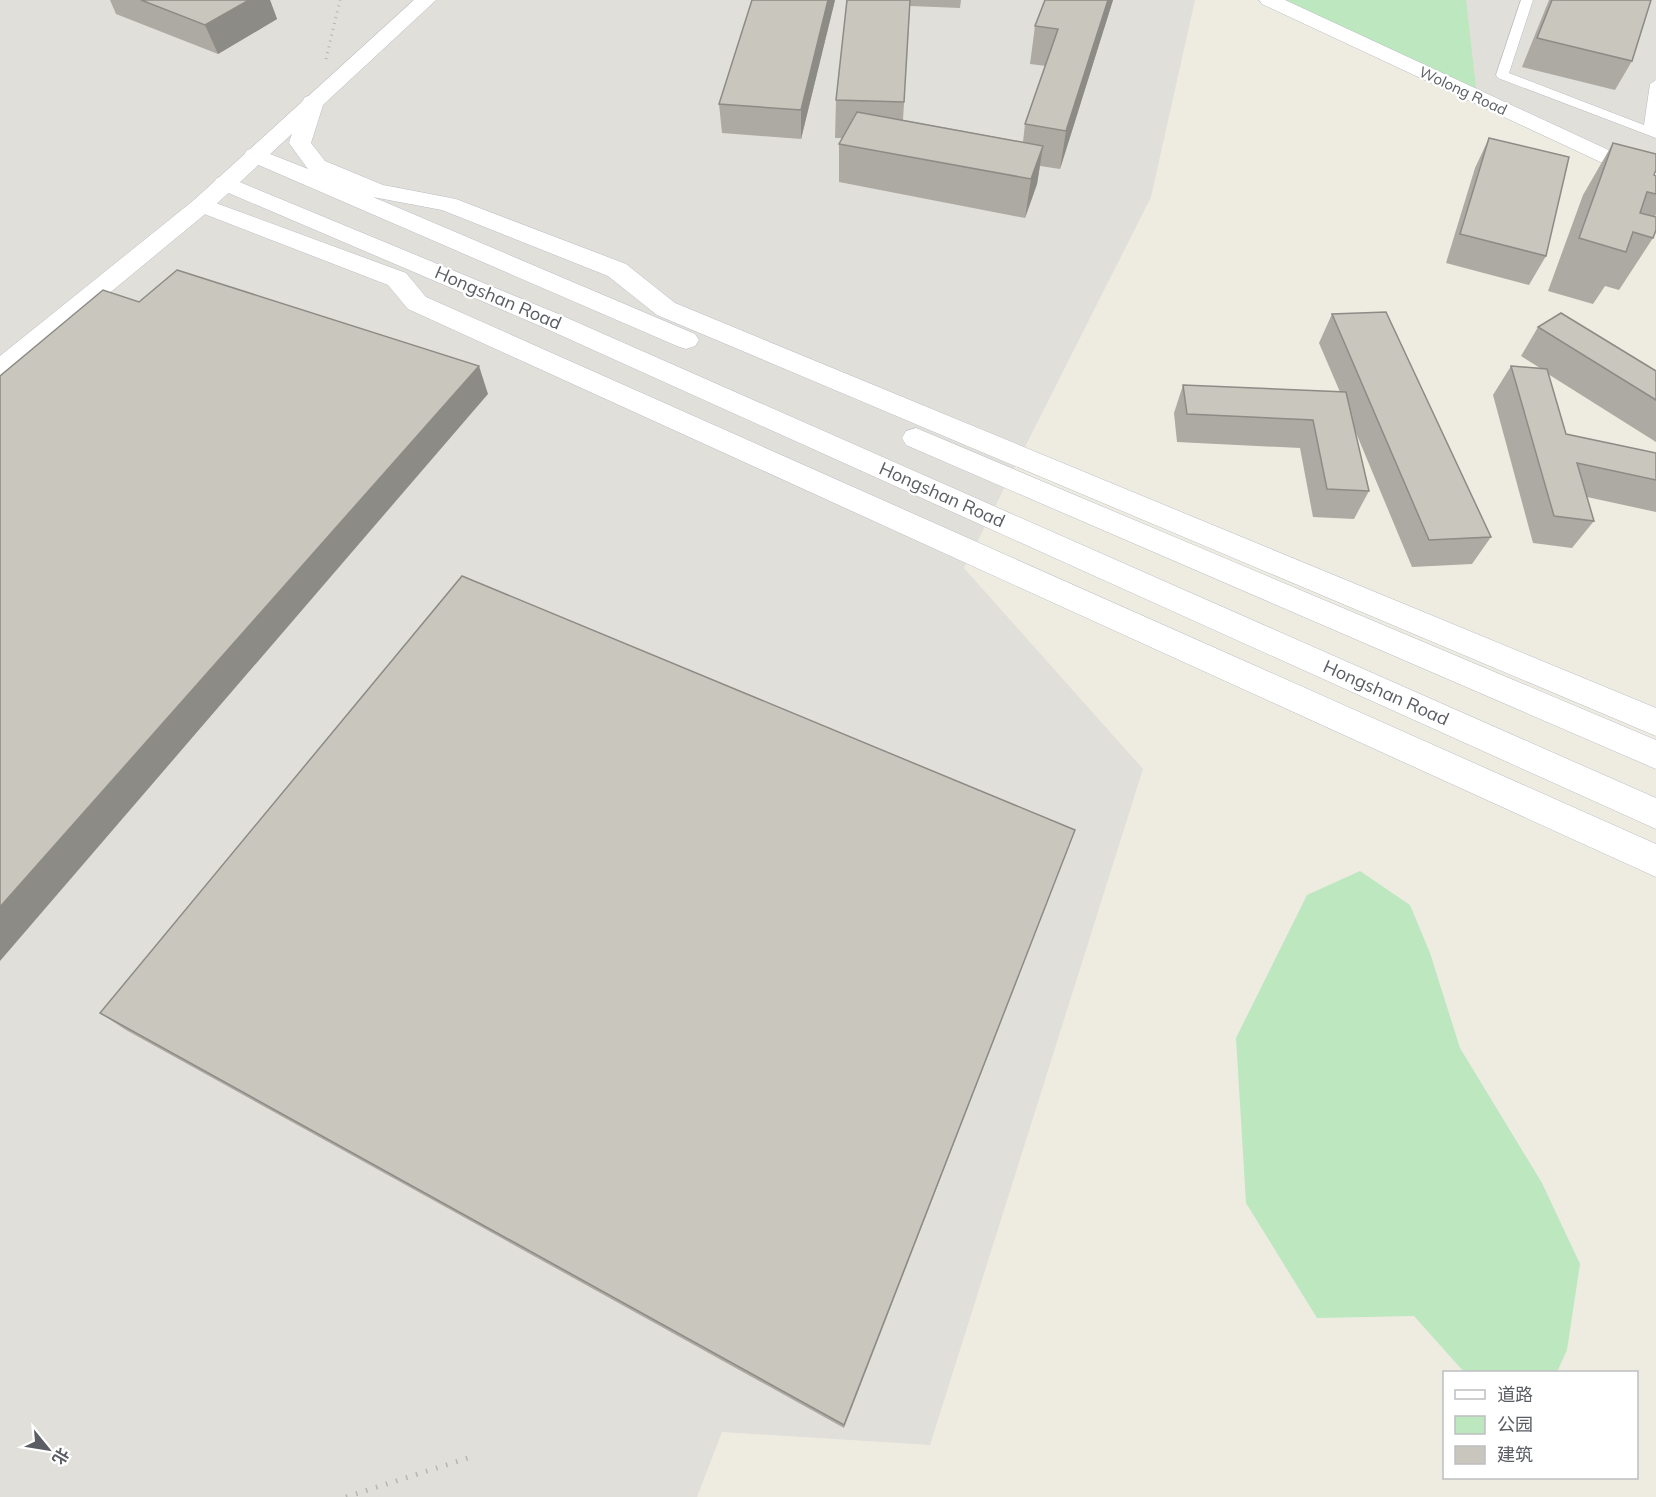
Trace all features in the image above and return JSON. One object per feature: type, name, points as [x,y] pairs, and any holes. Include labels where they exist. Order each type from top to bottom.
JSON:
[{"type":"street","points":[[0,370],[202,204],[426,0]]},
{"type":"street","name":"Wolong Road","points":[[1269,0],[1656,181]]},
{"type":"street","points":[[313,102],[300,143],[317,166],[377,191],[448,204],[616,270],[666,309],[1656,722]]},
{"type":"street","name":"Hongshan Road","points":[[255,155],[1656,755]]},
{"type":"street","name":"Hongshan Road","points":[[225,183],[547,319],[1656,814]]},
{"type":"street","points":[[202,204],[397,279],[417,303],[1656,861]]},
{"type":"street","points":[[1221,541],[1228,572],[1237,672]]},
{"type":"lane","points":[[1527,0],[1502,75],[1653,133],[1656,84]]},
{"type":"shaded area","points":[[0,0],[1195,0],[1151,197],[964,568],[1143,769],[930,1445],[722,1432],[697,1497],[0,1497]]},
{"type":"shaded area","points":[[1269,0],[1656,0],[1656,181]]},
{"type":"green space","points":[[1280,0],[1466,0],[1477,97]]},
{"type":"green space","points":[[1360,871],[1410,905],[1430,953],[1460,1048],[1542,1183],[1580,1264],[1567,1350],[1557,1371],[1463,1371],[1414,1316],[1317,1318],[1246,1203],[1236,1038],[1307,895]]},
{"type":"building","points":[[141,0],[249,0],[205,25]]},
{"type":"building","points":[[752,0],[828,0],[801,110],[719,104]]},
{"type":"building","points":[[847,0],[910,0],[904,102],[836,100]]},
{"type":"building","points":[[1045,0],[1108,0],[1066,131],[1025,124],[1058,29],[1035,26]]},
{"type":"building","points":[[1552,0],[1651,0],[1632,61],[1537,38]]},
{"type":"building","points":[[857,112],[1043,146],[1031,179],[839,144]]},
{"type":"building","points":[[1489,138],[1569,157],[1546,256],[1460,234]]},
{"type":"building","points":[[1613,143],[1656,154],[1654,175],[1656,176],[1656,194],[1647,192],[1640,213],[1656,217],[1656,230],[1653,238],[1633,232],[1626,252],[1579,238]]},
{"type":"building","points":[[177,270],[479,366],[0,907],[0,376],[103,290],[139,302]]},
{"type":"building","points":[[1386,312],[1491,537],[1429,540],[1332,314]]},
{"type":"building","points":[[1561,313],[1656,371],[1656,400],[1538,327]]},
{"type":"building","points":[[1511,366],[1547,369],[1566,434],[1656,453],[1656,480],[1577,463],[1594,521],[1554,516]]},
{"type":"building","points":[[1183,385],[1346,392],[1369,491],[1327,489],[1313,420],[1187,414]]},
{"type":"building","points":[[462,576],[1075,830],[844,1425],[100,1013]]},
{"type":"railway","points":[[326,59],[340,0]]},
{"type":"railway","points":[[346,1497],[468,1458]]}]
